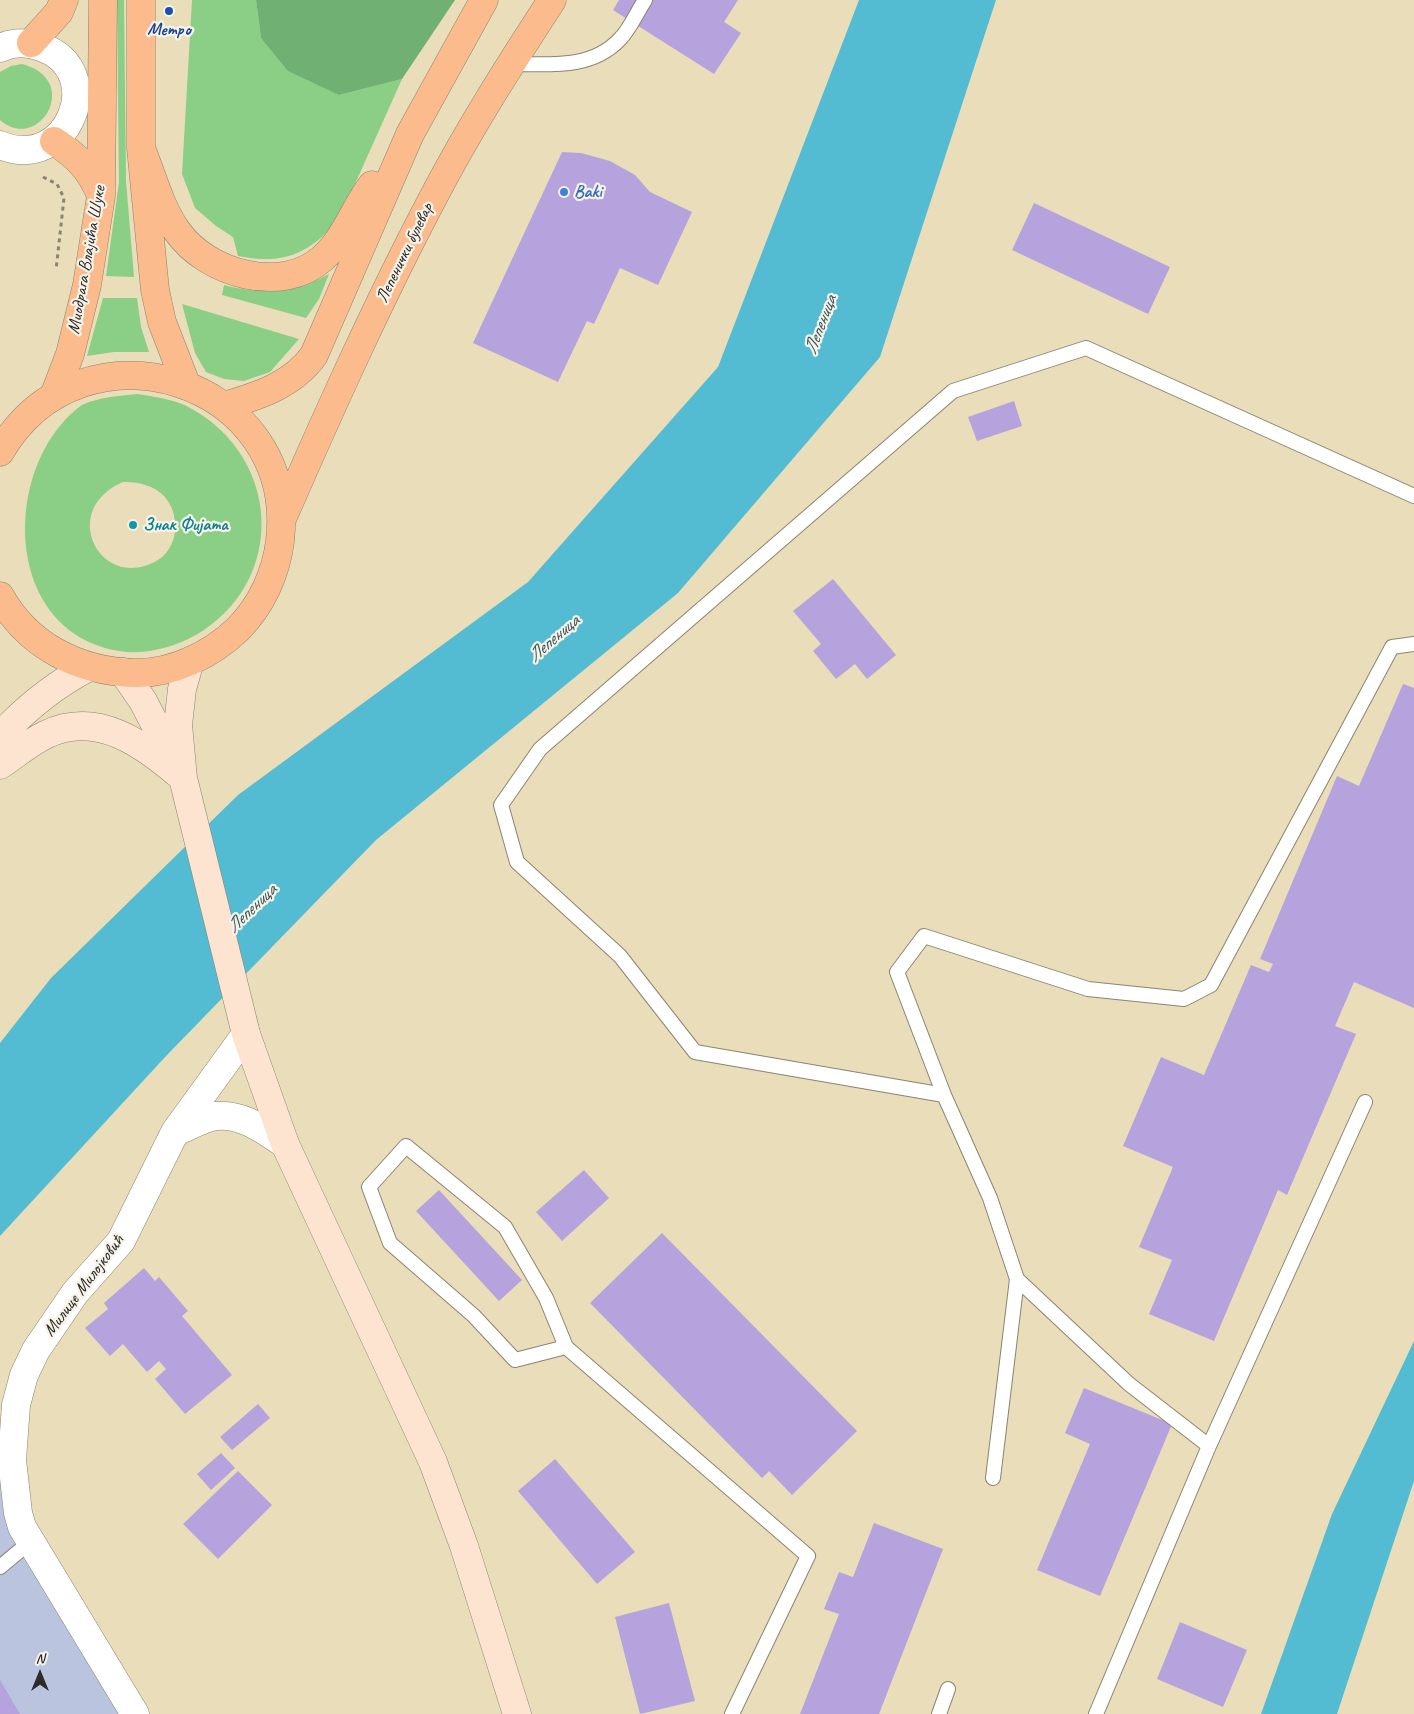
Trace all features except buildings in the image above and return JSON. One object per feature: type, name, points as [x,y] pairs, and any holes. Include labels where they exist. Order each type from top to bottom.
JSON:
[{"type":"main road","points":[[31,43],[59,12],[64,0]]},
{"type":"main road","name":"Миодрага Влајића Шуке","points":[[54,396],[70,354],[86,285],[102,196],[103,0]]},
{"type":"main road","points":[[141,0],[141,148],[155,290],[162,322],[186,384]]},
{"type":"main road","points":[[224,406],[258,396],[278,385],[306,366],[314,355],[410,134],[484,0]]},
{"type":"main road","name":"Лепенички булевар","points":[[282,519],[351,362],[435,193],[510,64],[552,0]]},
{"type":"main road","points":[[141,148],[162,202],[178,232],[190,245],[219,266],[237,272],[265,277],[298,272],[321,260],[332,250],[348,227],[367,191],[410,134]]},
{"type":"main road","points":[[54,141],[76,155],[92,175],[102,196]]},
{"type":"main road","points":[[0,452],[26,416],[54,396],[86,381],[122,374],[158,377],[186,384],[224,406],[248,430],[268,463],[275,481],[282,519],[279,552],[269,583],[253,612],[231,635],[204,654],[190,661],[157,671],[123,672],[89,667],[54,652],[38,641],[12,614],[0,596]]},
{"type":"street","points":[[0,145],[19,150],[37,149],[54,141],[67,128],[75,112],[77,94],[73,75],[63,60],[48,49],[31,43],[16,43],[1,47]]},
{"type":"street","points":[[190,661],[182,690],[178,725],[183,778],[246,1034],[284,1144],[433,1462],[464,1546],[518,1714]]},
{"type":"street","points":[[0,736],[59,682],[89,667]]},
{"type":"street","points":[[123,672],[143,701],[183,778]]},
{"type":"street","points":[[0,765],[46,734],[73,727],[87,727],[128,737],[149,749],[183,778]]},
{"type":"street","name":"Милице Милојковић","points":[[135,1714],[30,1542],[18,1513],[12,1460],[16,1405],[24,1375],[36,1350],[75,1293],[121,1241],[175,1132],[246,1034]]},
{"type":"street","points":[[175,1132],[216,1116],[239,1118],[257,1126],[284,1144]]},
{"type":"lane","points":[[510,64],[576,63],[597,57],[620,39],[645,0]]},
{"type":"lane","points":[[944,1095],[695,1052],[620,956],[517,862],[500,805],[540,749],[953,391],[1086,348],[1414,496]]},
{"type":"lane","points":[[993,1478],[1017,1279],[990,1198],[944,1095],[897,972],[924,936],[1088,989],[1184,999],[1211,985],[1392,647],[1414,644]]},
{"type":"lane","points":[[1096,1714],[1209,1446],[1365,1102]]},
{"type":"lane","points":[[566,1347],[515,1360],[474,1316],[390,1243],[369,1187],[406,1146],[505,1226],[546,1298],[566,1347],[808,1556],[732,1714]]},
{"type":"lane","points":[[1017,1279],[1129,1384],[1209,1446]]},
{"type":"lane","points":[[0,1567],[30,1542]]},
{"type":"lane","points":[[939,1714],[948,1689]]},
{"type":"path","points":[[33,176],[42,177],[57,184],[64,198],[56,271]]},
{"type":"shaded area","points":[[0,1472],[142,1714],[0,1714]]},
{"type":"green space","points":[[117,0],[124,0],[126,181],[134,277],[106,276],[119,182]]},
{"type":"green space","points":[[192,0],[256,0],[261,38],[339,95],[402,79],[342,213],[321,238],[298,253],[270,259],[238,256],[233,237],[216,226],[195,208],[182,174]]},
{"type":"green space","points":[[256,0],[455,0],[402,79],[339,95],[288,71],[261,38]]},
{"type":"green space","points":[[22,64],[40,72],[50,84],[52,98],[48,111],[40,121],[28,128],[15,128],[0,120],[0,72],[11,66]]},
{"type":"green space","points":[[329,274],[319,299],[306,318],[222,295],[224,285],[252,290],[277,291],[302,286]]},
{"type":"green space","points":[[103,298],[137,298],[141,327],[149,352],[114,352],[87,356]]},
{"type":"green space","points":[[182,304],[299,339],[270,372],[244,381],[224,379],[206,372],[195,353]]},
{"type":"green space","points":[[137,394],[179,403],[192,409],[221,430],[242,456],[255,485],[261,516],[259,548],[249,579],[231,606],[204,630],[186,640],[157,650],[127,652],[85,640],[55,616],[35,584],[26,546],[27,506],[37,467],[55,432],[82,405],[102,399]],"holes":[[[123,482],[134,482],[154,488],[162,494],[168,501],[175,520],[175,532],[172,544],[167,552],[158,560],[137,568],[119,566],[104,558],[94,544],[90,528],[93,511],[103,495]]]},
{"type":"water","name":"Лепеница","points":[[859,0],[996,0],[880,357],[678,593],[376,840],[167,1055],[0,1236],[0,1043],[51,978],[238,795],[528,582],[718,367]]},
{"type":"water","points":[[1414,1341],[1414,1481],[1337,1714],[1261,1714],[1332,1514]]},
{"type":"place","name":"Метро","points":[[169,11]]},
{"type":"place","name":"Baki","points":[[564,192]]},
{"type":"place","name":"Знак Фијата","points":[[133,525]]}]
